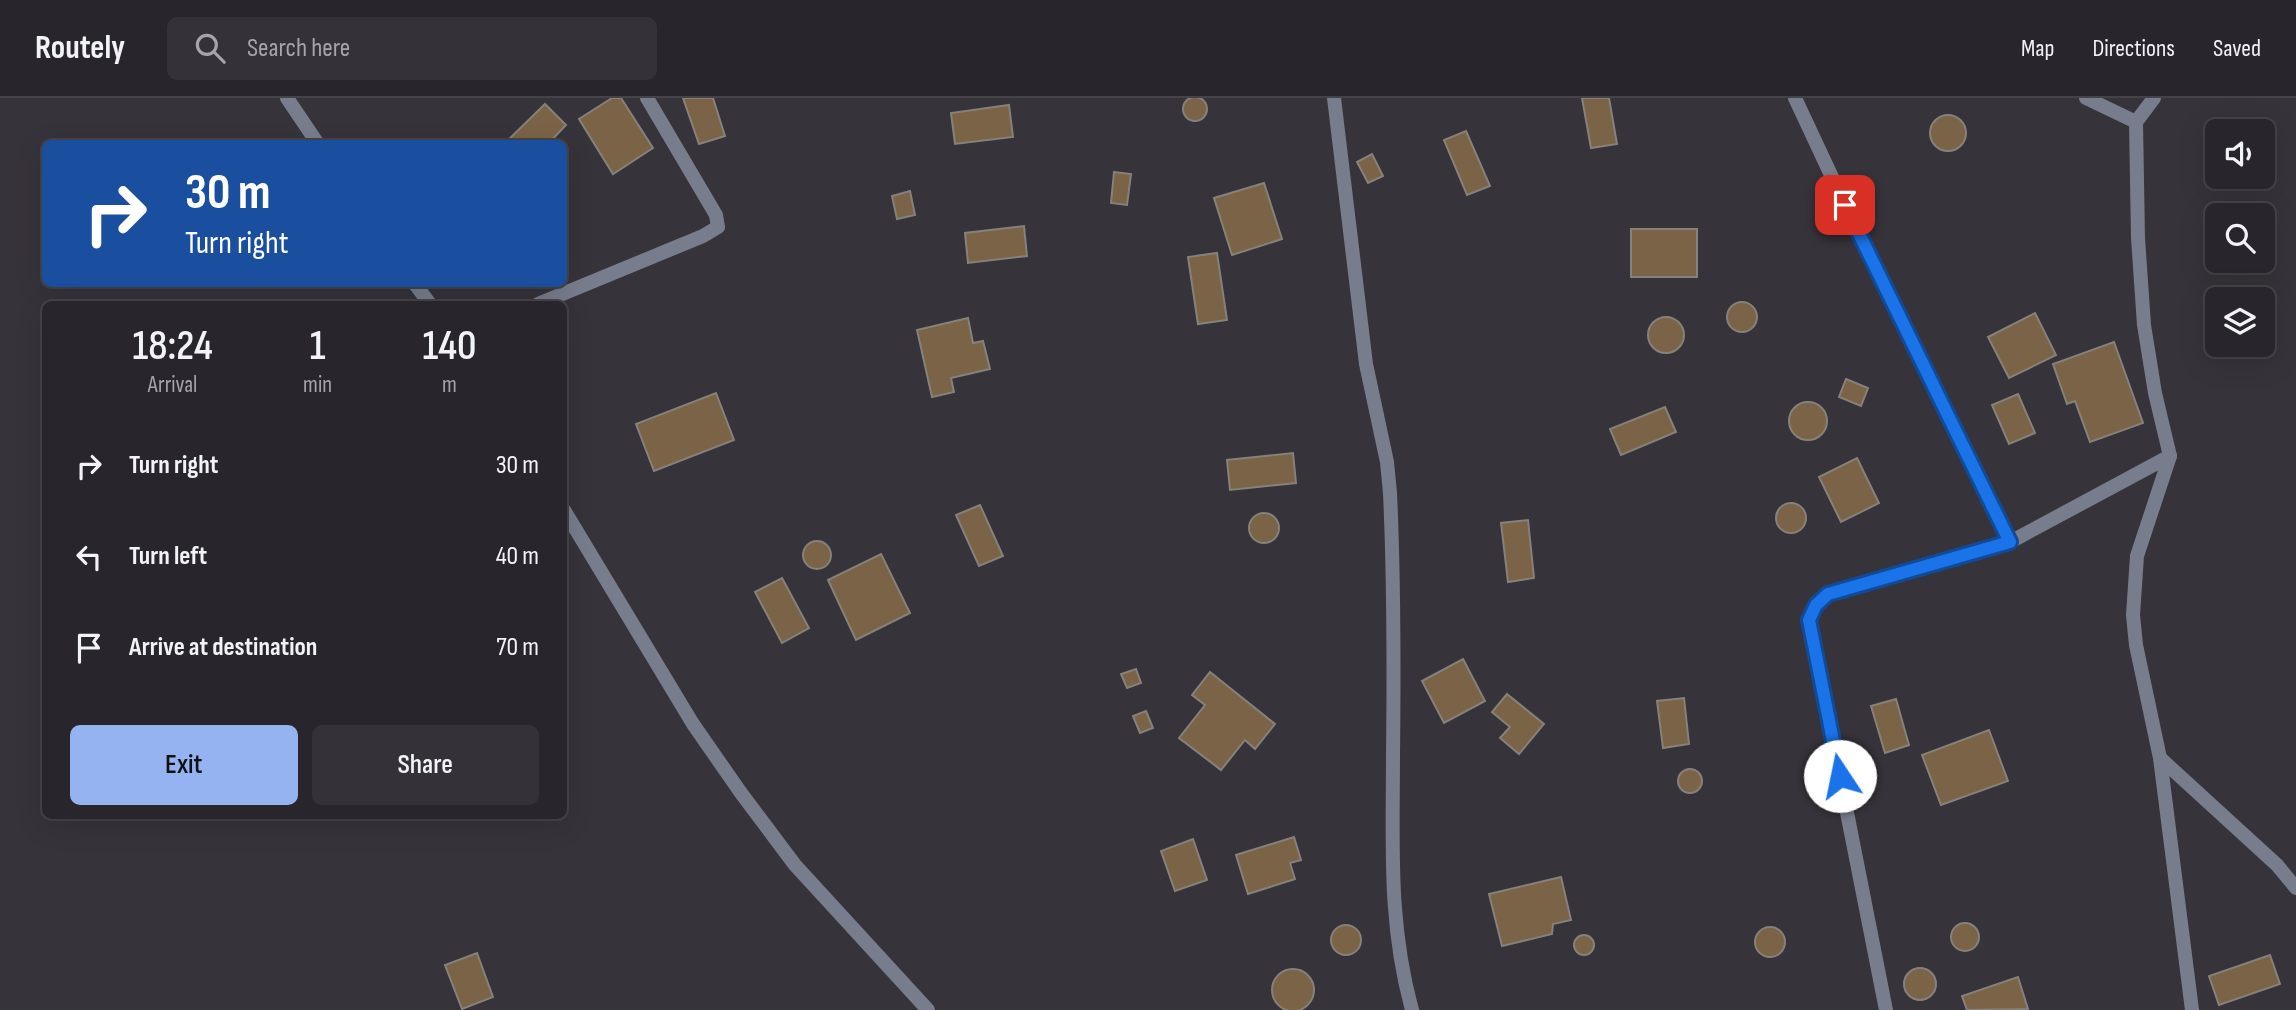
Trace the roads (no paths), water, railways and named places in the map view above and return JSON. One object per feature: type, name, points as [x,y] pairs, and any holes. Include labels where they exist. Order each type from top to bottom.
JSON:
[{"type":"street","points":[[287,98],[315,140]]},
{"type":"street","points":[[545,301],[703,236],[718,227],[716,215],[647,98]]},
{"type":"street","points":[[1334,98],[1366,364],[1387,462],[1390,493],[1393,658],[1392,880],[1397,945],[1412,1010]]},
{"type":"street","points":[[1795,98],[2010,542]]},
{"type":"street","points":[[2086,98],[2136,122]]},
{"type":"street","points":[[2154,98],[2136,122],[2138,238],[2144,325],[2155,393],[2170,456],[2137,556],[2133,615],[2136,646],[2160,758],[2192,1010]]},
{"type":"street","points":[[1886,1010],[1809,620],[1816,605],[1828,594],[2010,542],[2170,456]]},
{"type":"street","points":[[567,515],[671,690],[741,793],[795,865],[928,1010]]},
{"type":"street","points":[[2160,758],[2277,865],[2296,888]]}]
